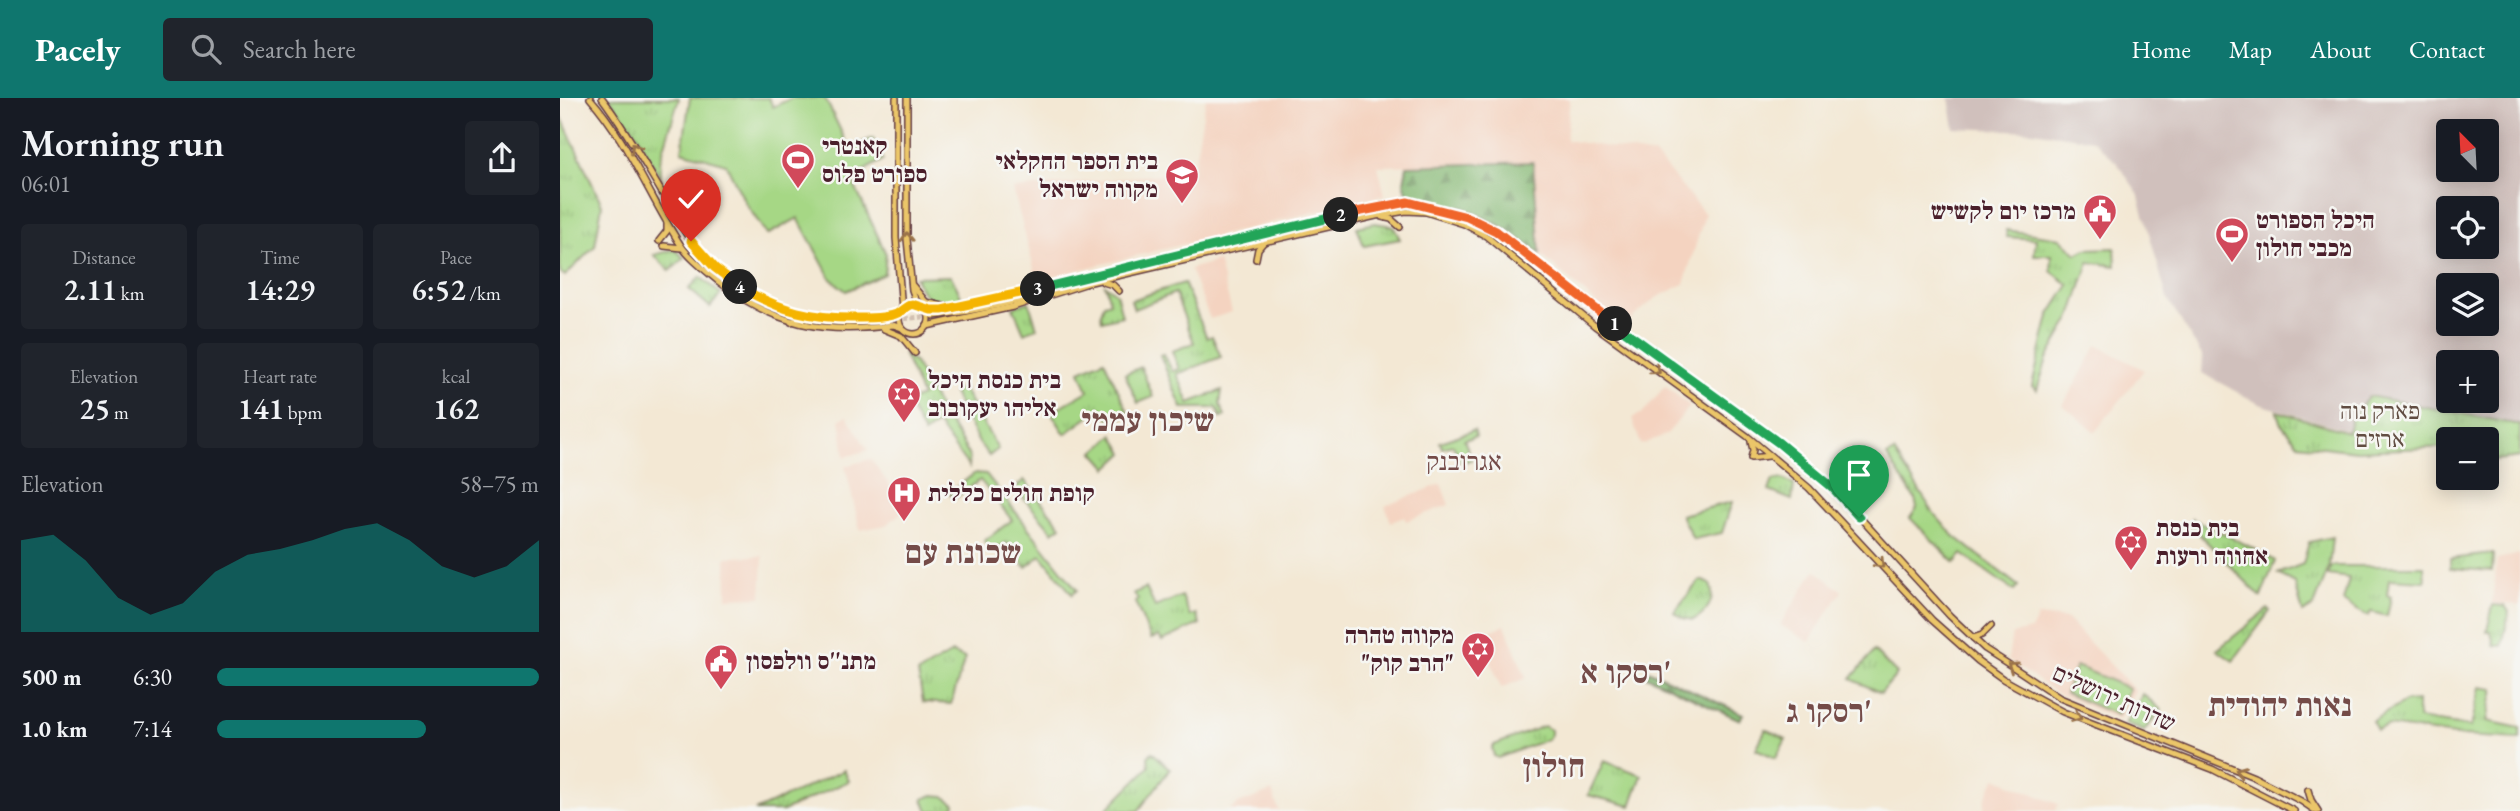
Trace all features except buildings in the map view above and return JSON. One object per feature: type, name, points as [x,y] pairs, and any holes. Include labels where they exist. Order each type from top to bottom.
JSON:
[{"type":"main road","points":[[590,98],[625,146],[685,250],[737,296],[770,314],[792,322],[828,329],[896,326],[915,333],[927,326],[1013,307],[1096,281],[1376,216],[1426,212],[1464,224],[1486,236],[1595,326],[1747,436],[1753,445],[1751,458],[1766,455],[1772,457]]},
{"type":"main road","points":[[602,98],[632,142],[687,235],[705,258],[741,287],[797,316],[848,323],[889,320]]},
{"type":"main road","points":[[895,98],[895,238],[901,311],[899,318],[902,328]]},
{"type":"main road","points":[[907,98],[907,239],[911,280],[917,304]]},
{"type":"main road","name":"שדרות ירושלים","points":[[961,307],[1392,204],[1408,202],[1467,217],[1496,231],[1598,313],[1645,344],[1832,487],[1889,552],[1985,649],[2060,698],[2254,776],[2317,811]]},
{"type":"main road","points":[[1392,204],[1394,213]]},
{"type":"main road","points":[[1376,216],[1391,219],[1400,227]]},
{"type":"main road","points":[[666,219],[667,231],[662,244],[685,250]]},
{"type":"main road","points":[[1256,259],[1258,249],[1267,241]]},
{"type":"main road","points":[[911,280],[926,302],[961,307]]},
{"type":"main road","points":[[1096,281],[1110,284],[1119,291]]},
{"type":"main road","points":[[1051,290],[1057,284]]},
{"type":"main road","points":[[934,316],[987,307],[1051,290],[1059,292]]},
{"type":"main road","points":[[797,316],[880,317],[901,311],[908,305],[917,304],[936,310],[961,307]]},
{"type":"main road","points":[[925,308],[929,318],[927,326]]},
{"type":"main road","points":[[1595,326],[1598,313]]},
{"type":"main road","points":[[792,322],[797,316]]},
{"type":"main road","points":[[878,327],[899,334],[915,353]]},
{"type":"main road","name":"שדרות ירושלים","points":[[1747,436],[1828,507],[1932,620],[1978,661],[2063,712],[2212,769],[2294,811]]},
{"type":"main road","points":[[1973,638],[1982,635],[1991,626]]},
{"type":"main road","points":[[2308,790],[2317,811]]},
{"type":"shaded area","name":"בית הספר החקלאי מקווה ישראל","points":[[1206,98],[1570,98],[1566,140],[1655,155],[1705,214],[1684,284],[1656,298],[1630,320],[1602,308],[1540,254],[1533,162],[1378,166],[1385,195],[1037,280],[1013,189],[1193,171]]},
{"type":"shaded area","points":[[1949,98],[2520,98],[2520,433],[2499,433],[2499,427],[2436,427],[2436,433],[2358,433],[2259,404],[2202,373],[2203,357],[2167,298],[2138,193],[2116,162],[2093,140],[2033,131],[1954,128]]},
{"type":"shaded area","points":[[1218,261],[1232,312],[1210,319],[1190,269]]},
{"type":"shaded area","points":[[2097,345],[2144,370],[2095,432],[2063,405]]},
{"type":"shaded area","points":[[1665,386],[1690,406],[1667,434],[1641,445],[1632,418],[1643,413]]},
{"type":"shaded area","points":[[847,416],[868,450],[845,457],[840,419]]},
{"type":"shaded area","points":[[871,459],[906,509],[886,525],[860,530],[845,466]]},
{"type":"shaded area","points":[[1441,484],[1449,505],[1406,521],[1404,517],[1391,522],[1385,506]]},
{"type":"shaded area","points":[[2520,554],[2520,605],[2492,603],[2497,559]]},
{"type":"shaded area","points":[[763,556],[761,597],[727,598],[726,557]]},
{"type":"shaded area","points":[[1815,570],[1842,591],[1809,642],[1780,625]]},
{"type":"shaded area","points":[[2038,616],[2067,619],[2135,690],[2119,720],[2058,694],[2008,660],[2012,634],[2031,630]]},
{"type":"shaded area","points":[[1505,625],[1526,678],[1501,688],[1480,635]]},
{"type":"shaded area","points":[[1996,778],[2058,804],[2056,811],[1984,811],[1985,798]]},
{"type":"shaded area","points":[[1272,791],[1279,811],[1229,811],[1238,804]]},
{"type":"green space","points":[[609,98],[679,98],[660,161],[662,181],[636,133]]},
{"type":"green space","name":"קאנטרי ספורט פלוס","points":[[690,98],[769,98],[773,107],[792,98],[825,98],[849,148],[873,138],[883,160],[851,178],[886,254],[884,274],[846,291],[831,279],[798,218],[767,235],[745,202],[726,164],[682,151]]},
{"type":"green space","points":[[560,114],[602,205],[595,246],[565,276],[560,272]]},
{"type":"green space","points":[[1533,162],[1540,254],[1503,227],[1464,208],[1409,199],[1404,182],[1407,166]]},
{"type":"green space","points":[[1375,223],[1393,226],[1400,239],[1364,246],[1357,227]]},
{"type":"green space","points":[[2006,230],[2060,238],[2077,254],[2086,249],[2115,248],[2116,266],[2089,262],[2071,317],[2047,359],[2037,390],[2032,386],[2049,316],[2069,285],[2051,271],[2052,255],[2034,255],[2036,239],[2007,237]]},
{"type":"green space","points":[[672,250],[684,258],[670,271],[654,255]]},
{"type":"green space","points":[[951,276],[963,300],[933,300],[923,293],[915,277]]},
{"type":"green space","points":[[700,277],[721,294],[710,307],[689,289]]},
{"type":"green space","points":[[1184,283],[1207,338],[1212,336],[1221,357],[1177,374],[1189,403],[1222,390],[1220,404],[1225,416],[1221,418],[1217,408],[1182,408],[1160,355],[1164,354],[1172,371],[1179,369],[1172,351],[1194,343],[1175,293],[1134,309],[1131,300]]},
{"type":"green space","points":[[1105,285],[1116,293],[1122,316],[1102,321],[1104,304],[1110,302]]},
{"type":"green space","points":[[1029,302],[1037,328],[1024,333],[1013,307]]},
{"type":"green space","points":[[903,353],[915,363],[964,446],[969,457],[969,467],[937,424],[924,434],[907,402],[922,396]]},
{"type":"green space","points":[[1104,360],[1129,414],[1112,422],[1101,408],[1065,434],[1051,412],[1088,391],[1080,371]]},
{"type":"green space","points":[[1141,367],[1153,397],[1138,403],[1125,374]]},
{"type":"green space","points":[[962,387],[998,449],[989,456],[979,443],[953,393]]},
{"type":"green space","name":"פארק נוה ארזים","points":[[2369,396],[2436,409],[2436,413],[2458,413],[2520,425],[2520,457],[2499,460],[2499,427],[2436,427],[2436,448],[2357,451],[2298,444],[2280,422],[2277,411],[2348,432],[2351,420]]},
{"type":"green space","points":[[1474,430],[1476,436],[1464,440],[1472,459],[1461,463],[1453,445],[1442,448],[1440,442]]},
{"type":"green space","points":[[1113,435],[1124,453],[1108,468],[1094,452]]},
{"type":"green space","points":[[1894,452],[1935,515],[1953,535],[2018,586],[2014,591],[1962,554],[1955,563],[1910,518],[1917,508],[1915,499],[1887,456]]},
{"type":"green space","points":[[975,473],[986,474],[1077,590],[1072,594],[1041,555],[1026,567],[1006,542],[992,552],[984,541],[1012,520],[980,480],[954,499],[949,493]]},
{"type":"green space","points":[[1783,479],[1794,485],[1792,500],[1769,491],[1773,480]]},
{"type":"green space","points":[[1024,480],[1061,526],[1053,532],[1015,488]]},
{"type":"green space","points":[[1732,502],[1722,533],[1693,539],[1681,515]]},
{"type":"green space","points":[[2192,519],[2275,561],[2261,597],[2192,527]]},
{"type":"green space","points":[[2332,537],[2329,567],[2314,606],[2303,613],[2295,583],[2278,574],[2303,564],[2309,542]]},
{"type":"green space","points":[[2493,554],[2492,571],[2450,568],[2450,559]]},
{"type":"green space","points":[[2331,566],[2424,566],[2425,581],[2389,579],[2387,595],[2391,597],[2387,616],[2371,612],[2368,616],[2343,602],[2349,578],[2328,575]]},
{"type":"green space","points":[[1699,581],[1710,584],[1711,601],[1702,614],[1693,620],[1683,618],[1674,612]]},
{"type":"green space","points":[[1146,588],[1155,607],[1182,596],[1190,616],[1196,614],[1200,624],[1162,641],[1159,636],[1151,639],[1135,602],[1138,600],[1134,593]]},
{"type":"green space","points":[[2493,605],[2505,606],[2509,612],[2502,646],[2494,645],[2491,631],[2487,631]]},
{"type":"green space","points":[[2268,609],[2270,611],[2233,661],[2217,650]]},
{"type":"green space","points":[[1874,651],[1897,674],[1881,693],[1851,679]]},
{"type":"green space","points":[[952,653],[965,658],[951,704],[923,702],[918,673]]},
{"type":"green space","points":[[2076,666],[2129,688],[2117,715],[2065,693]]},
{"type":"green space","points":[[1648,670],[1743,714],[1740,720],[1646,676]]},
{"type":"green space","points":[[2480,687],[2494,689],[2487,721],[2520,728],[2520,739],[2462,736],[2388,726],[2377,730],[2372,721],[2405,702],[2418,701],[2418,719],[2471,727]]},
{"type":"green space","points":[[2143,694],[2161,710],[2144,731],[2125,724]]},
{"type":"green space","points":[[1544,726],[1551,730],[1548,739],[1498,758],[1494,756],[1494,745]]},
{"type":"green space","points":[[1766,729],[1786,739],[1776,758],[1756,749]]},
{"type":"green space","points":[[1152,752],[1170,769],[1138,811],[1105,811],[1149,767],[1148,757]]},
{"type":"green space","points":[[1604,761],[1642,775],[1631,806],[1588,795]]},
{"type":"green space","points":[[844,770],[849,781],[783,811],[755,811]]},
{"type":"green space","points":[[933,795],[943,796],[955,804],[953,811],[928,811],[923,799]]},
{"type":"tunnel","points":[[889,320],[934,316]]},
{"type":"place","name":"קאנטרי ספורט פלוס","points":[[798,190]]},
{"type":"place","name":"בית הספר החקלאי מקווה ישראל","points":[[1182,205]]},
{"type":"place","name":"מרכז יום לקשיש","points":[[2100,241]]},
{"type":"place","name":"היכל הספורט מכבי חולון","points":[[2232,264]]},
{"type":"place","name":"בית כנסת היכל אליהו יעקובוב","points":[[904,424]]},
{"type":"place","name":"קופת חולים כללית","points":[[904,523]]},
{"type":"place","name":"בית כנסת אחווה ורעות","points":[[2131,572]]},
{"type":"place","name":"מקווה טהרה \"הרב קוק\"","points":[[1478,679]]},
{"type":"place","name":"מתנ''ס וולפסון","points":[[721,691]]},
{"type":"district","name":"שיכון עממי","points":[[1148,420]]},
{"type":"district","name":"אגרובנק","points":[[1464,461]]},
{"type":"district","name":"שכונת עם","points":[[963,552]]},
{"type":"district","name":"רסקו א'","points":[[1626,672]]},
{"type":"district","name":"נאות יהודית","points":[[2280,705]]},
{"type":"district","name":"רסקו ג'","points":[[1829,711]]},
{"type":"district","name":"חולון","points":[[1554,766]]},
{"type":"route","points":[[691,241],[715,268],[741,287],[788,311],[807,316],[867,318],[895,314],[912,304],[919,304],[931,310],[968,306],[1363,210],[1408,202],[1423,205],[1467,217],[1496,231],[1598,313],[1645,344],[1779,443],[1832,487],[1859,517]]}]
